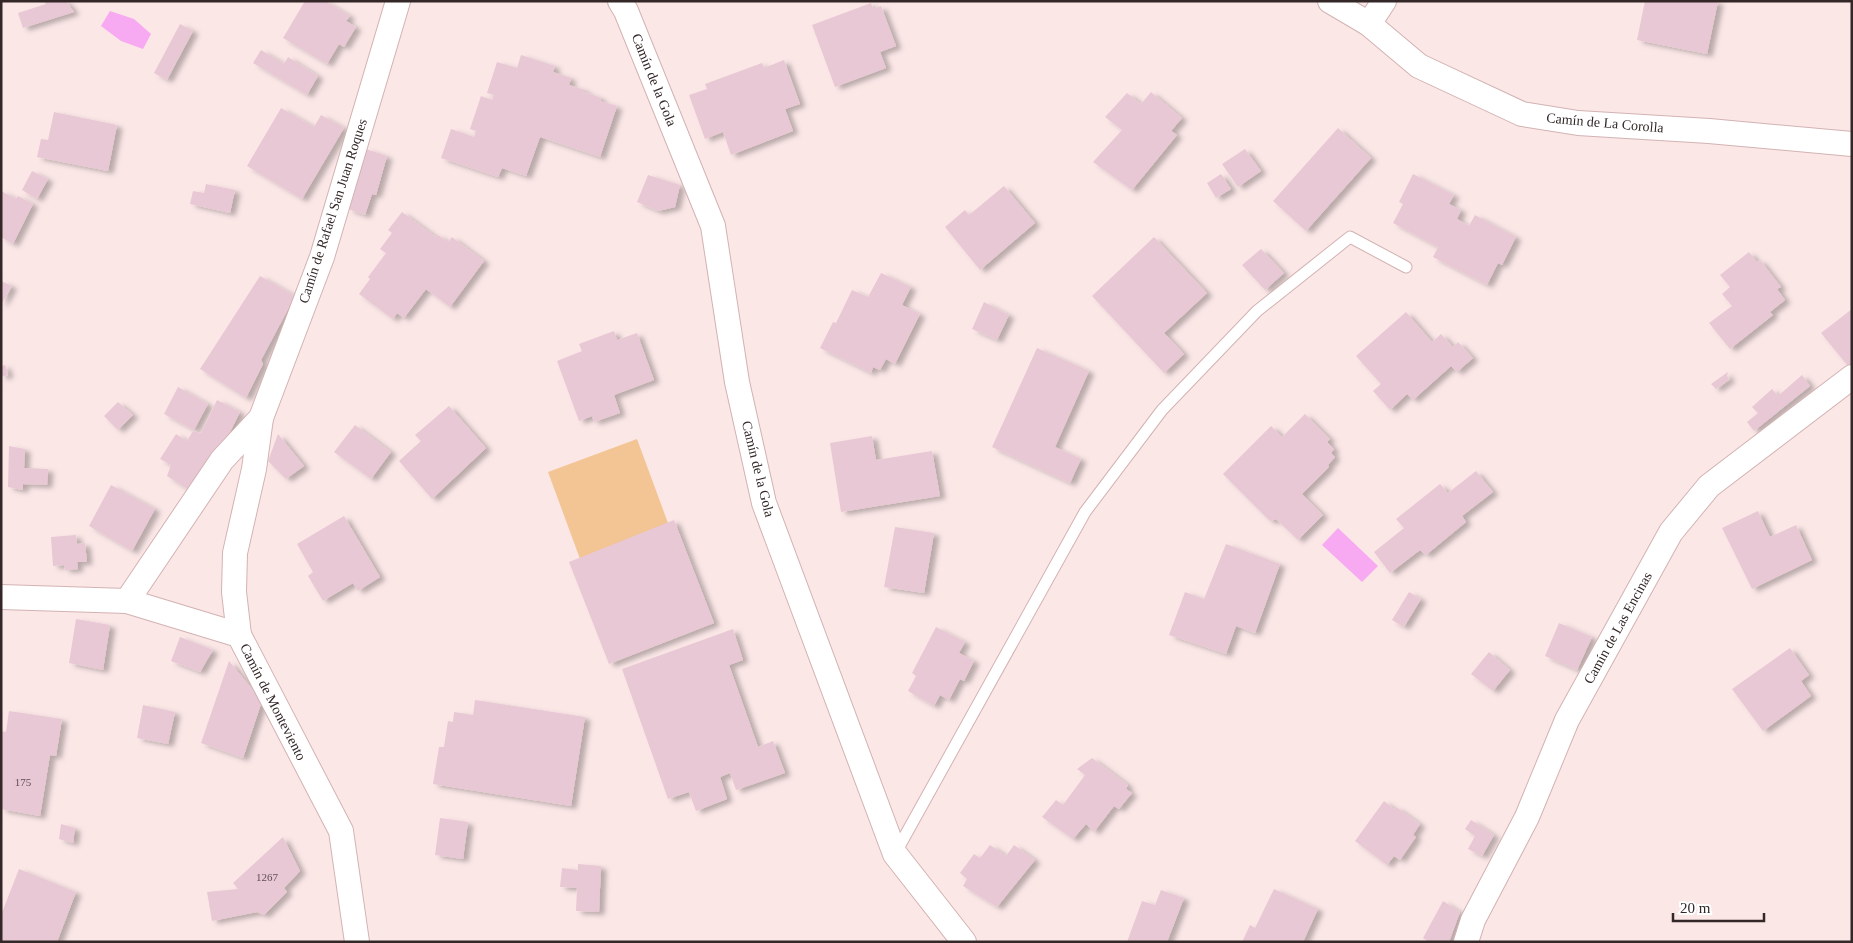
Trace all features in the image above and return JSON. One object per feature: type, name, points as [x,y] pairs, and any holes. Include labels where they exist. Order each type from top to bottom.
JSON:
[{"type":"street","name":"Camín de Rafael San Juan Roques","points":[[239,636],[234,592],[235,553],[254,469],[261,418],[322,257],[398,1]]},
{"type":"street","name":"Camín de la Gola","points":[[620,1],[626,11],[713,226],[737,382],[764,503],[895,854],[964,942]]},
{"type":"street","name":"Camín de La Corolla","points":[[1330,1],[1368,24],[1419,66],[1522,114],[1578,123],[1709,130],[1852,144]]},
{"type":"street","points":[[1368,24],[1384,1]]},
{"type":"street","name":"Camín de Las Encinas","points":[[1466,942],[1473,920],[1527,817],[1567,720],[1671,532],[1709,486],[1852,377]]},
{"type":"street","name":"Camín de Rafael San Juan Roques","points":[[127,602],[222,460],[261,418]]},
{"type":"street","name":"Camín de Monteviento","points":[[1,598],[127,602],[239,636],[341,831],[357,942]]},
{"type":"lane","points":[[895,854],[1085,512],[1162,410],[1257,311],[1350,237],[1406,267]]},
{"type":"shaded area","points":[[110,11],[134,19],[151,34],[143,49],[121,41],[101,26]]},
{"type":"shaded area","points":[[637,439],[703,618],[614,651],[548,472]]},
{"type":"shaded area","points":[[1338,528],[1378,566],[1362,582],[1322,545]]},
{"type":"building","points":[[43,1],[66,1],[74,12],[23,28],[18,13],[46,4]]},
{"type":"building","points":[[305,1],[325,1],[350,16],[346,21],[356,27],[344,47],[339,44],[327,64],[283,38]]},
{"type":"building","points":[[1645,1],[1718,1],[1707,54],[1637,40]]},
{"type":"building","points":[[871,3],[873,9],[881,6],[896,46],[880,52],[886,68],[835,87],[812,25]]},
{"type":"building","points":[[180,24],[193,31],[167,80],[154,73]]},
{"type":"building","points":[[261,50],[284,64],[288,57],[318,76],[307,95],[253,63]]},
{"type":"building","points":[[521,55],[555,66],[553,72],[571,78],[569,85],[601,98],[600,101],[617,106],[600,157],[540,137],[526,176],[502,168],[498,177],[441,158],[451,129],[474,137],[476,131],[470,129],[481,96],[492,100],[494,95],[487,93],[497,62],[517,68]]},
{"type":"building","points":[[784,60],[800,104],[785,109],[793,131],[731,155],[723,132],[705,139],[689,95],[707,89],[705,84],[762,63],[764,68]]},
{"type":"building","points":[[1151,92],[1182,118],[1171,131],[1177,135],[1132,190],[1093,162],[1122,130],[1105,117],[1127,93],[1141,104]]},
{"type":"building","points":[[281,108],[314,127],[321,115],[344,128],[302,199],[247,166]]},
{"type":"building","points":[[54,112],[117,125],[108,171],[37,157],[41,139],[48,140]]},
{"type":"building","points":[[1338,128],[1371,158],[1306,231],[1273,201]]},
{"type":"building","points":[[366,149],[387,156],[376,195],[372,194],[365,215],[348,209]]},
{"type":"building","points":[[1245,149],[1261,171],[1238,187],[1222,164]]},
{"type":"building","points":[[32,171],[48,179],[37,199],[22,190]]},
{"type":"building","points":[[1221,174],[1231,189],[1216,198],[1207,183]]},
{"type":"building","points":[[1413,174],[1454,195],[1449,204],[1461,210],[1457,219],[1469,226],[1475,215],[1516,237],[1502,265],[1498,263],[1487,285],[1433,257],[1438,247],[1393,223],[1403,204],[1399,202]]},
{"type":"building","points":[[648,175],[680,185],[675,207],[658,211],[637,202]]},
{"type":"building","points":[[206,184],[235,190],[230,213],[190,204],[193,191],[204,193]]},
{"type":"building","points":[[1004,186],[1035,223],[980,270],[945,227],[965,210],[969,215]]},
{"type":"building","points":[[1,191],[16,199],[18,196],[33,204],[13,244],[1,237]]},
{"type":"building","points":[[402,212],[436,237],[438,235],[448,242],[452,237],[484,261],[450,307],[426,289],[404,318],[397,313],[393,319],[359,294],[370,279],[368,277],[386,253],[380,249],[392,233],[388,230]]},
{"type":"building","points":[[1154,237],[1207,293],[1164,333],[1184,354],[1164,373],[1092,296]]},
{"type":"building","points":[[1261,249],[1284,273],[1265,290],[1242,265]]},
{"type":"building","points":[[1749,252],[1757,262],[1760,260],[1781,287],[1777,289],[1785,300],[1770,312],[1773,315],[1730,349],[1709,323],[1732,306],[1722,294],[1730,287],[1720,275]]},
{"type":"building","points":[[881,273],[911,287],[902,305],[920,314],[895,364],[886,359],[880,370],[873,367],[871,373],[820,348],[833,322],[836,323],[852,290],[868,297]]},
{"type":"building","points":[[260,276],[295,296],[261,360],[263,364],[246,398],[200,369]]},
{"type":"building","points":[[1,281],[12,286],[1,305]]},
{"type":"building","points":[[984,302],[1009,315],[997,340],[972,329]]},
{"type":"building","points":[[1852,309],[1852,363],[1848,366],[1821,333]]},
{"type":"building","points":[[1406,312],[1432,342],[1441,334],[1453,347],[1458,342],[1473,358],[1457,372],[1451,366],[1413,400],[1407,394],[1390,410],[1373,391],[1381,384],[1356,356]]},
{"type":"building","points":[[614,331],[617,340],[637,333],[654,380],[614,395],[620,413],[594,422],[592,416],[579,421],[557,361],[582,351],[579,344]]},
{"type":"building","points":[[1037,348],[1089,371],[1055,447],[1081,459],[1070,483],[992,447]]},
{"type":"building","points":[[5,365],[8,375],[1,377],[1,366]]},
{"type":"building","points":[[1728,372],[1727,376],[1730,379],[1716,389],[1711,384]]},
{"type":"building","points":[[1802,375],[1810,386],[1754,431],[1747,422],[1758,413],[1752,407],[1772,389],[1778,396]]},
{"type":"building","points":[[178,387],[208,404],[194,430],[164,414]]},
{"type":"building","points":[[217,400],[240,412],[224,444],[192,492],[167,476],[171,465],[160,459],[176,434],[187,441],[193,431],[201,433]]},
{"type":"building","points":[[118,402],[133,415],[118,430],[104,416]]},
{"type":"building","points":[[449,406],[486,448],[432,499],[399,461],[421,441],[415,435]]},
{"type":"building","points":[[1305,414],[1330,439],[1327,442],[1334,449],[1331,453],[1335,457],[1328,465],[1329,467],[1302,494],[1323,515],[1298,540],[1276,519],[1270,521],[1223,474],[1271,426],[1282,437]]},
{"type":"building","points":[[355,425],[391,452],[371,479],[334,452]]},
{"type":"building","points":[[278,434],[304,466],[286,479],[268,461]]},
{"type":"building","points":[[872,436],[876,460],[932,451],[940,496],[841,512],[830,443]]},
{"type":"building","points":[[9,446],[25,449],[24,468],[48,469],[47,485],[23,484],[23,490],[8,487]]},
{"type":"building","points":[[1476,471],[1493,492],[1462,516],[1466,522],[1426,555],[1420,550],[1390,573],[1374,552],[1404,528],[1396,519],[1440,484],[1448,493]]},
{"type":"building","points":[[111,485],[155,509],[132,551],[89,526]]},
{"type":"building","points":[[1758,511],[1770,537],[1796,525],[1812,560],[1752,589],[1722,528]]},
{"type":"building","points":[[344,516],[380,577],[358,591],[353,583],[323,601],[308,576],[313,572],[297,544]]},
{"type":"building","points":[[674,520],[714,623],[609,664],[569,562]]},
{"type":"building","points":[[895,527],[934,533],[924,593],[884,587]]},
{"type":"building","points":[[76,535],[77,544],[85,543],[87,562],[77,562],[78,569],[65,570],[64,565],[53,566],[51,537]]},
{"type":"building","points":[[1226,544],[1280,564],[1255,633],[1236,626],[1226,654],[1169,635],[1185,592],[1204,599]]},
{"type":"building","points":[[1409,592],[1421,599],[1404,627],[1392,620]]},
{"type":"building","points":[[76,619],[110,625],[103,670],[69,663]]},
{"type":"building","points":[[1559,623],[1592,637],[1577,670],[1545,656]]},
{"type":"building","points":[[936,627],[965,642],[959,653],[974,661],[964,681],[960,679],[949,700],[940,695],[934,706],[908,691],[916,676],[912,673]]},
{"type":"building","points":[[733,629],[743,660],[729,665],[758,747],[773,741],[785,773],[736,790],[730,773],[720,777],[727,799],[696,811],[689,792],[668,799],[622,669]]},
{"type":"building","points":[[180,637],[213,650],[200,672],[171,661]]},
{"type":"building","points":[[1790,648],[1809,675],[1801,681],[1811,696],[1763,731],[1732,689]]},
{"type":"building","points":[[1489,652],[1510,670],[1493,691],[1471,674]]},
{"type":"building","points":[[229,661],[262,701],[243,758],[201,743]]},
{"type":"building","points":[[475,700],[585,717],[571,806],[433,784],[439,747],[444,747],[448,721],[453,722],[454,712],[473,715]]},
{"type":"building","points":[[143,705],[175,712],[168,744],[137,738]]},
{"type":"building","points":[[9,711],[62,719],[56,756],[50,755],[40,816],[1,809],[1,731],[6,732]]},
{"type":"building","points":[[1092,758],[1128,785],[1126,789],[1132,793],[1119,809],[1114,806],[1094,832],[1086,824],[1073,839],[1042,817],[1056,800],[1063,805],[1085,775],[1077,769]]},
{"type":"building","points":[[1384,801],[1420,824],[1413,835],[1416,837],[1400,860],[1394,856],[1387,865],[1355,841]]},
{"type":"building","points":[[440,818],[468,822],[463,859],[435,855]]},
{"type":"building","points":[[1471,820],[1494,835],[1482,856],[1468,849],[1475,836],[1465,829]]},
{"type":"building","points":[[61,824],[75,828],[73,843],[59,839]]},
{"type":"building","points":[[283,837],[300,871],[284,888],[287,892],[264,915],[257,912],[212,921],[207,892],[238,889],[233,883]]},
{"type":"building","points":[[990,845],[1006,856],[1014,845],[1035,860],[997,907],[963,886],[967,879],[960,873],[974,854],[980,858]]},
{"type":"building","points":[[578,864],[601,866],[599,912],[576,911],[577,888],[560,887],[562,868],[578,870]]},
{"type":"building","points":[[19,869],[76,892],[57,942],[1,942],[1,915]]},
{"type":"building","points":[[1274,889],[1318,909],[1303,942],[1242,942],[1250,925],[1255,928]]},
{"type":"building","points":[[1161,890],[1184,898],[1167,942],[1127,942],[1142,901],[1155,905]]},
{"type":"building","points":[[1443,901],[1460,912],[1449,942],[1429,942],[1423,938]]}]
